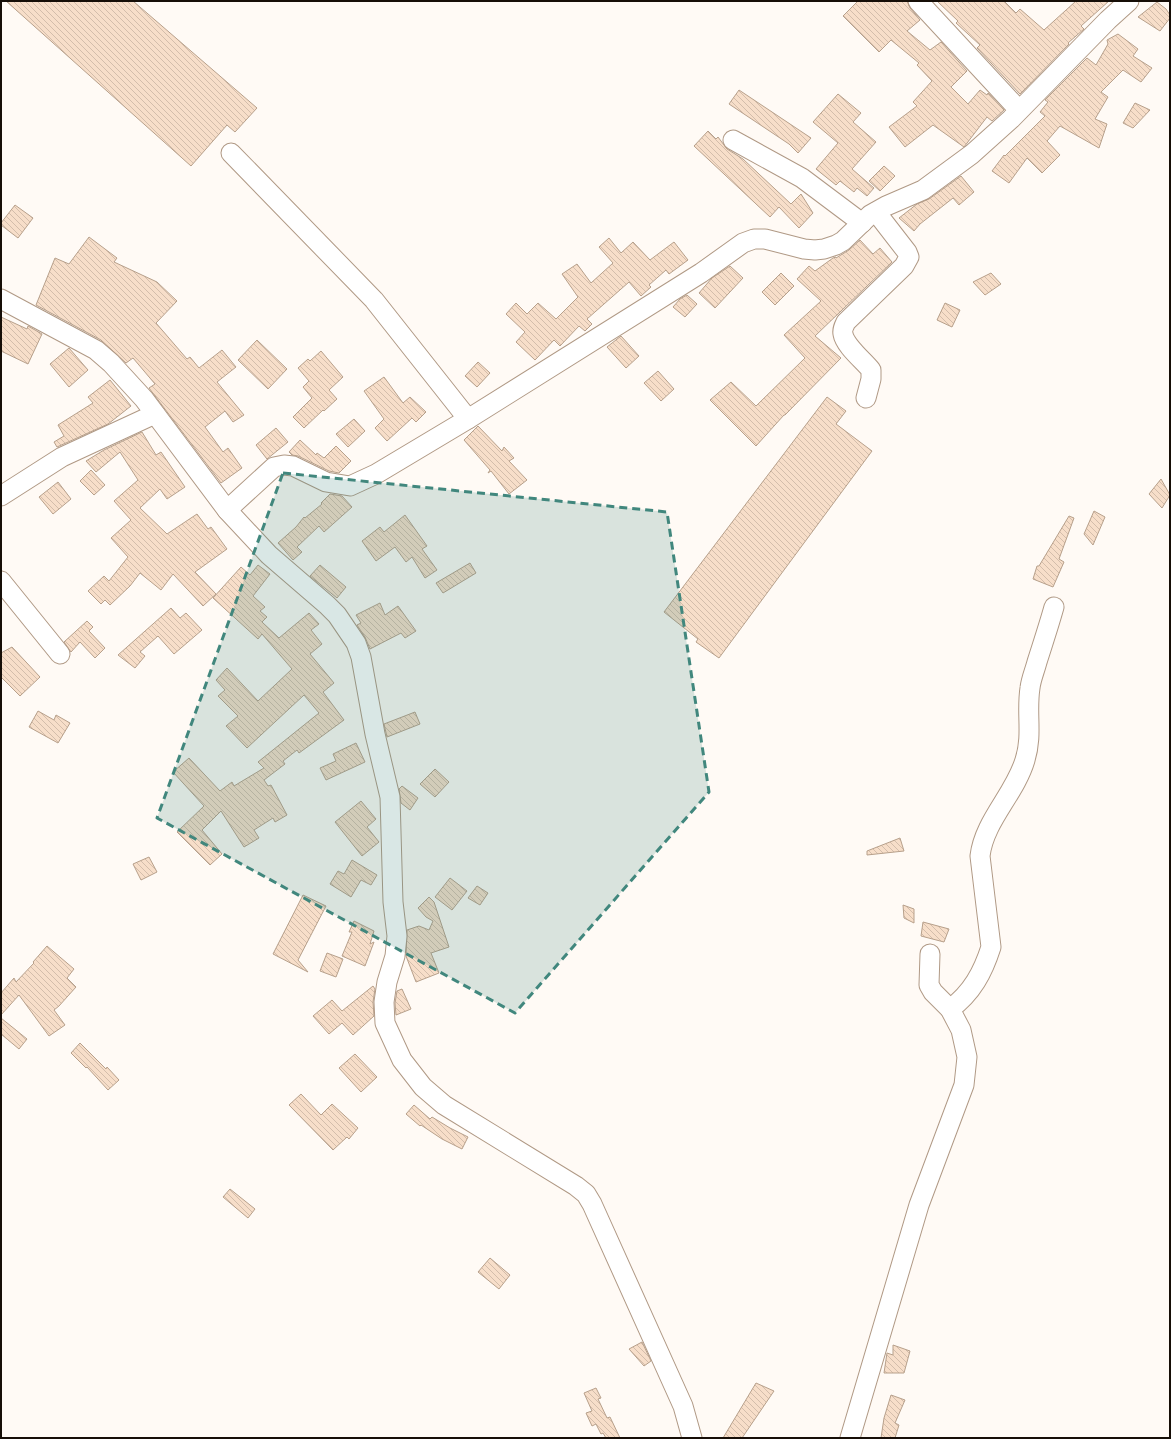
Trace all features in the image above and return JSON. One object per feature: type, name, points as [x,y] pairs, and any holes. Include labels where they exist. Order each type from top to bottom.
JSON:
[{"type":"street","points":[[918,1],[1019,110]]},
{"type":"street","points":[[228,510],[274,467],[284,465],[293,466],[326,482],[350,486],[376,474],[468,419],[701,273],[743,243],[765,239],[804,249],[815,250],[824,249],[843,241],[869,218],[923,190],[972,154],[1019,110],[1108,20],[1129,1]]},
{"type":"street","points":[[733,140],[802,178],[869,218],[907,252],[909,256],[904,266],[846,322],[843,327],[843,334],[846,342],[871,370],[871,379],[866,398]]},
{"type":"street","points":[[231,153],[374,300],[468,419]]},
{"type":"street","points":[[1,299],[104,356],[144,399],[228,510],[269,555],[337,615],[356,644],[361,657],[375,734],[390,797],[393,902],[397,936],[395,956],[387,982],[384,1002],[385,1023],[402,1060],[423,1087],[444,1104],[576,1186],[586,1194],[596,1211],[683,1406],[692,1438]]},
{"type":"street","points":[[1,496],[62,457],[155,414]]},
{"type":"street","points":[[1,581],[60,654]]},
{"type":"street","points":[[950,1009],[962,1000],[970,991],[988,957],[991,947],[980,856],[981,847],[987,830],[1017,781],[1025,760],[1030,737],[1028,704],[1030,686],[1054,607]]},
{"type":"street","points":[[850,1438],[919,1205],[964,1085],[967,1057],[961,1030],[950,1009],[929,986],[930,954]]},
{"type":"highlighted area","points":[[283,473],[667,512],[709,792],[515,1013],[157,818]]},
{"type":"building","points":[[6,1],[133,1],[257,108],[235,132],[227,125],[191,166]]},
{"type":"building","points":[[858,1],[907,1],[910,8],[920,20],[907,31],[930,50],[941,42],[967,71],[951,87],[968,104],[980,90],[987,95],[988,93],[1004,110],[992,121],[987,117],[964,147],[933,125],[905,147],[889,127],[917,106],[913,102],[932,81],[917,65],[919,63],[891,40],[879,52],[843,16]]},
{"type":"building","points":[[937,1],[1004,1],[1016,13],[1020,9],[1044,30],[1076,1],[1109,1],[1081,26],[1084,29],[1068,43],[1069,44],[1020,94],[977,48],[980,45],[956,23],[958,21]]},
{"type":"building","points":[[1157,2],[1166,9],[1170,15],[1170,18],[1160,31],[1138,17]]},
{"type":"building","points":[[1118,34],[1138,49],[1133,56],[1152,68],[1141,82],[1123,70],[1101,92],[1108,97],[1095,119],[1107,124],[1099,148],[1060,126],[1047,141],[1060,155],[1042,173],[1027,158],[1009,183],[992,171],[1004,155],[1005,156],[1045,116],[1040,112],[1048,102],[1045,100],[1087,58],[1096,65],[1108,44],[1107,40]]},
{"type":"building","points":[[739,90],[811,138],[798,153],[789,144],[729,104]]},
{"type":"building","points":[[838,94],[861,113],[853,122],[876,142],[852,169],[874,188],[867,196],[857,188],[854,192],[840,181],[836,185],[816,169],[838,143],[813,122]]},
{"type":"building","points":[[1135,103],[1150,110],[1133,128],[1123,123]]},
{"type":"building","points":[[708,131],[716,139],[718,137],[727,149],[743,159],[791,204],[801,194],[813,213],[799,228],[779,207],[770,217],[694,146]]},
{"type":"building","points":[[884,166],[895,176],[880,191],[869,181]]},
{"type":"building","points":[[961,176],[974,192],[959,205],[953,198],[920,224],[914,231],[899,218],[917,204],[929,199]]},
{"type":"building","points":[[15,205],[33,218],[18,238],[1,225]]},
{"type":"building","points":[[89,237],[117,258],[114,262],[157,282],[177,301],[156,323],[187,359],[190,357],[199,368],[222,350],[236,367],[217,382],[244,415],[233,422],[225,411],[205,427],[223,452],[228,448],[242,468],[221,483],[149,388],[155,384],[133,358],[126,363],[101,340],[36,305],[55,258],[69,264]]},
{"type":"building","points":[[609,238],[621,253],[633,242],[650,260],[674,242],[688,260],[669,274],[666,270],[649,285],[651,287],[641,296],[629,282],[587,319],[592,324],[585,331],[579,326],[560,346],[554,340],[535,360],[516,342],[525,332],[506,314],[516,303],[527,314],[538,303],[556,319],[578,297],[562,274],[577,264],[591,283],[613,263],[599,247]]},
{"type":"building","points":[[860,240],[873,254],[880,248],[892,262],[815,336],[841,358],[784,415],[756,446],[710,400],[731,382],[756,406],[805,358],[784,335],[821,301],[797,279],[809,266],[815,271],[833,258],[836,258],[849,250]]},
{"type":"building","points":[[730,266],[743,278],[715,308],[699,293],[712,278]]},
{"type":"building","points":[[781,273],[794,286],[775,305],[762,292]]},
{"type":"building","points":[[991,273],[1001,284],[985,295],[973,282]]},
{"type":"building","points":[[687,295],[697,304],[685,317],[673,307],[680,299]]},
{"type":"building","points":[[945,303],[960,310],[952,327],[937,320]]},
{"type":"building","points":[[1,317],[27,329],[28,326],[42,334],[28,364],[1,351]]},
{"type":"building","points":[[621,336],[639,356],[626,368],[607,347]]},
{"type":"building","points":[[257,340],[287,369],[268,389],[238,360]]},
{"type":"building","points":[[69,348],[88,370],[69,387],[50,364]]},
{"type":"building","points":[[321,351],[343,377],[329,390],[337,399],[304,428],[293,417],[312,398],[303,387],[309,381],[298,368],[308,359],[310,361]]},
{"type":"building","points":[[478,362],[490,373],[477,387],[465,376]]},
{"type":"building","points":[[658,371],[674,389],[661,401],[644,383]]},
{"type":"building","points":[[384,377],[403,403],[410,397],[426,412],[416,422],[412,418],[387,441],[375,428],[384,419],[364,391]]},
{"type":"building","points":[[110,380],[131,406],[108,424],[57,447],[54,442],[64,436],[58,425],[93,403],[88,397]]},
{"type":"building","points":[[827,397],[846,411],[836,424],[872,451],[719,658],[696,642],[698,639],[664,612]]},
{"type":"building","points":[[354,419],[365,431],[348,447],[336,434]]},
{"type":"building","points":[[478,426],[502,451],[504,447],[514,458],[509,461],[527,480],[509,494],[491,471],[488,473],[490,470],[464,440]]},
{"type":"building","points":[[276,428],[288,442],[267,459],[256,445]]},
{"type":"building","points":[[142,432],[156,455],[161,452],[185,487],[167,499],[160,489],[140,508],[167,534],[197,514],[208,529],[211,527],[227,549],[195,572],[216,594],[203,606],[173,574],[161,590],[140,573],[130,586],[110,605],[105,600],[101,604],[88,591],[104,576],[109,581],[128,557],[111,538],[131,520],[114,501],[138,480],[120,452],[96,472],[86,461],[104,450]]},
{"type":"building","points":[[300,440],[316,455],[317,453],[324,458],[336,446],[351,461],[339,473],[329,471],[298,456],[292,455],[289,452]]},
{"type":"building","points":[[91,470],[105,485],[94,495],[80,481]]},
{"type":"building","points":[[1161,479],[1170,495],[1162,508],[1149,494]]},
{"type":"building","points":[[58,482],[71,499],[53,514],[39,497]]},
{"type":"building","points":[[330,494],[342,496],[352,507],[324,532],[319,526],[297,547],[302,552],[293,560],[278,543],[296,527],[304,517],[305,518],[322,504],[321,503]]},
{"type":"building","points":[[1094,511],[1105,517],[1093,545],[1084,534]]},
{"type":"building","points":[[405,515],[427,546],[422,549],[437,570],[425,578],[412,557],[406,562],[395,547],[376,561],[362,541],[380,527],[384,532]]},
{"type":"building","points":[[1069,516],[1074,518],[1059,559],[1064,562],[1053,587],[1033,579],[1037,566],[1039,566]]},
{"type":"building","points":[[470,563],[476,573],[443,593],[436,583]]},
{"type":"building","points":[[258,565],[270,574],[253,596],[265,607],[260,611],[267,617],[262,622],[279,638],[309,613],[319,624],[311,630],[322,644],[310,654],[334,683],[323,692],[344,720],[299,753],[297,750],[283,761],[285,764],[264,780],[268,786],[271,785],[287,815],[275,822],[273,818],[254,830],[259,838],[244,847],[221,811],[202,830],[222,854],[210,865],[177,832],[204,806],[173,772],[189,758],[220,791],[232,782],[234,786],[264,768],[258,762],[319,713],[304,695],[247,748],[226,726],[238,716],[218,696],[225,690],[216,680],[227,668],[258,701],[292,669],[262,634],[258,639],[213,598],[241,567],[250,575]]},
{"type":"building","points":[[320,565],[346,587],[337,598],[310,576]]},
{"type":"building","points":[[380,603],[385,615],[398,606],[416,631],[405,638],[401,633],[370,649],[365,637],[357,625],[361,623],[356,615]]},
{"type":"building","points":[[171,608],[180,618],[186,613],[202,630],[174,654],[158,636],[140,652],[145,656],[135,668],[118,655]]},
{"type":"building","points":[[87,621],[93,627],[89,631],[105,648],[95,658],[80,642],[71,652],[64,642]]},
{"type":"building","points":[[12,647],[40,677],[20,696],[1,677],[1,653]]},
{"type":"building","points":[[38,711],[54,720],[56,715],[70,723],[58,743],[29,727]]},
{"type":"building","points":[[415,712],[420,724],[387,737],[384,724]]},
{"type":"building","points":[[356,743],[365,762],[326,780],[320,768],[336,761],[333,754]]},
{"type":"building","points":[[435,769],[449,782],[435,797],[420,784]]},
{"type":"building","points":[[402,786],[418,798],[410,810],[401,803],[399,789]]},
{"type":"building","points":[[361,801],[376,819],[367,827],[379,842],[362,856],[335,822]]},
{"type":"building","points":[[900,838],[904,851],[867,855],[867,851]]},
{"type":"building","points":[[149,857],[157,872],[141,880],[133,864]]},
{"type":"building","points":[[352,860],[377,875],[371,885],[361,880],[351,897],[330,884],[338,871],[344,874]]},
{"type":"building","points":[[450,878],[467,891],[452,910],[435,897]]},
{"type":"building","points":[[477,886],[488,893],[480,905],[468,898]]},
{"type":"building","points":[[303,895],[326,906],[298,960],[308,972],[273,954]]},
{"type":"building","points":[[429,897],[434,902],[449,947],[431,953],[439,973],[416,982],[406,956],[407,930],[419,926],[429,930],[433,921],[426,917],[418,908]]},
{"type":"building","points":[[903,905],[914,909],[914,923],[904,918]]},
{"type":"building","points":[[354,921],[374,931],[370,944],[374,942],[365,966],[342,956],[352,932],[349,932]]},
{"type":"building","points":[[923,922],[949,929],[944,942],[921,936]]},
{"type":"building","points":[[47,946],[74,969],[67,978],[76,987],[54,1010],[65,1025],[49,1036],[19,995],[1,1015],[1,993],[14,978],[16,982],[34,963],[33,962]]},
{"type":"building","points":[[327,953],[343,959],[336,977],[320,971]]},
{"type":"building","points":[[373,986],[375,989],[373,1002],[374,1016],[353,1035],[342,1023],[329,1034],[313,1016],[332,1000],[342,1011]]},
{"type":"building","points":[[402,989],[411,1009],[396,1015],[395,1003],[397,991]]},
{"type":"building","points":[[1,1018],[27,1039],[19,1049],[1,1034]]},
{"type":"building","points":[[80,1043],[119,1080],[108,1090],[87,1067],[86,1068],[71,1053]]},
{"type":"building","points":[[355,1054],[377,1077],[361,1092],[339,1068]]},
{"type":"building","points":[[301,1094],[321,1115],[332,1104],[358,1128],[349,1139],[347,1137],[333,1150],[289,1105]]},
{"type":"building","points":[[414,1105],[430,1119],[432,1117],[468,1137],[462,1149],[442,1139],[421,1125],[420,1126],[406,1114]]},
{"type":"building","points":[[230,1189],[255,1209],[248,1218],[223,1197]]},
{"type":"building","points":[[490,1258],[510,1275],[499,1289],[478,1272]]},
{"type":"building","points":[[642,1342],[651,1361],[644,1366],[629,1349]]},
{"type":"building","points":[[893,1345],[910,1351],[904,1373],[884,1373],[887,1353],[893,1355]]},
{"type":"building","points":[[756,1383],[774,1391],[742,1438],[723,1438]]},
{"type":"building","points":[[596,1388],[601,1398],[598,1399],[607,1418],[610,1417],[620,1438],[606,1438],[603,1433],[601,1434],[596,1424],[592,1426],[586,1413],[592,1411],[584,1393]]},
{"type":"building","points":[[891,1395],[905,1400],[895,1423],[899,1425],[895,1438],[881,1438],[884,1418]]}]
